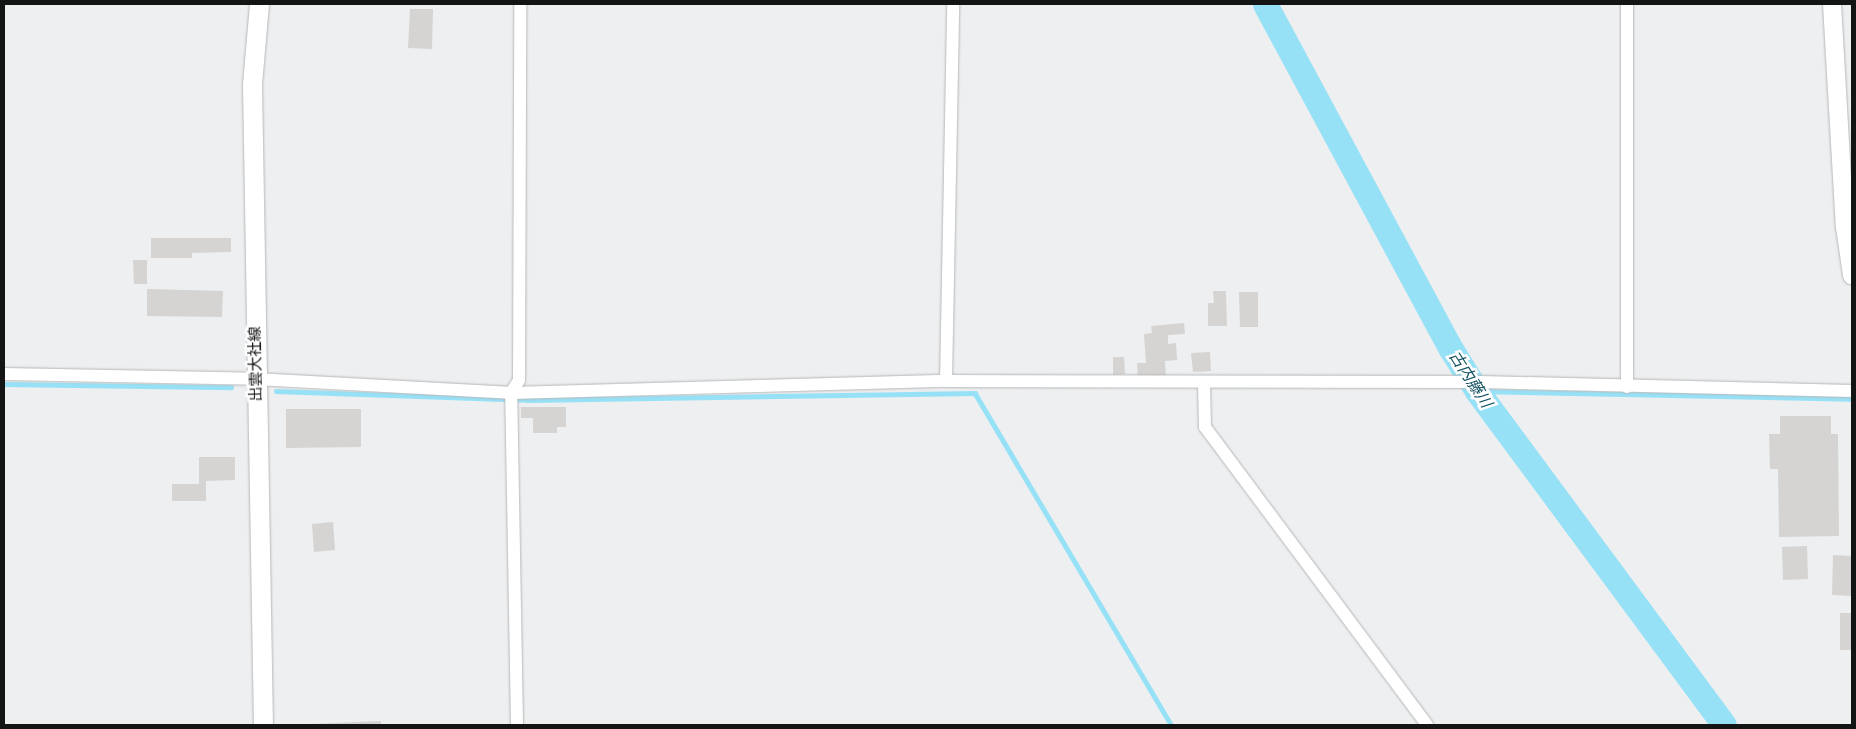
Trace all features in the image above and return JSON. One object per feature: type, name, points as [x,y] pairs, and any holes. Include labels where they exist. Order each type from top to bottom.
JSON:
[{"type":"main road","name":"出雲大社線","points":[[259,4],[252,84],[255,379],[263,725]]},
{"type":"main road","points":[[1832,4],[1845,226],[1852,275]]},
{"type":"street","points":[[517,725],[511,393],[519,380],[520,4]]},
{"type":"street","points":[[946,381],[953,4]]},
{"type":"street","points":[[1627,4],[1627,387]]},
{"type":"street","points":[[4,374],[255,379],[511,393],[946,381],[1204,383],[1481,382],[1852,391]]},
{"type":"street","points":[[1204,383],[1205,428],[1426,725]]},
{"type":"building","points":[[410,9],[433,9],[432,49],[408,48]]},
{"type":"building","points":[[151,238],[231,238],[231,252],[192,253],[192,258],[151,258]]},
{"type":"building","points":[[133,260],[147,260],[147,284],[134,284]]},
{"type":"building","points":[[147,289],[223,291],[222,317],[147,316]]},
{"type":"building","points":[[1213,291],[1226,291],[1227,326],[1208,326],[1208,303],[1214,303]]},
{"type":"building","points":[[1239,292],[1258,292],[1258,327],[1240,327]]},
{"type":"building","points":[[1184,323],[1185,334],[1168,335],[1168,344],[1176,343],[1177,360],[1165,361],[1166,379],[1138,380],[1137,363],[1146,363],[1144,334],[1152,333],[1151,326]]},
{"type":"building","points":[[1210,352],[1211,371],[1193,372],[1191,353]]},
{"type":"building","points":[[1113,357],[1124,357],[1125,374],[1113,375]]},
{"type":"building","points":[[521,407],[566,407],[566,427],[557,427],[557,433],[533,433],[533,418],[521,418]]},
{"type":"building","points":[[286,409],[361,409],[361,447],[286,448]]},
{"type":"building","points":[[1780,416],[1831,416],[1831,434],[1838,434],[1839,536],[1779,537],[1778,469],[1770,469],[1769,434],[1780,434]]},
{"type":"building","points":[[199,457],[235,457],[235,480],[206,481],[206,501],[172,501],[172,484],[199,484]]},
{"type":"building","points":[[333,522],[335,550],[314,552],[312,524]]},
{"type":"building","points":[[1807,546],[1808,579],[1783,580],[1782,547]]},
{"type":"building","points":[[1833,555],[1852,556],[1852,596],[1832,595]]},
{"type":"building","points":[[1840,613],[1852,613],[1852,650],[1840,650]]},
{"type":"building","points":[[381,721],[381,725],[311,725],[311,724]]},
{"type":"waterway","name":"古内藤川","points":[[1265,4],[1451,349],[1477,391],[1724,725]]},
{"type":"waterway","points":[[4,384],[231,387]]},
{"type":"waterway","points":[[276,391],[528,400],[975,393],[1171,725]]},
{"type":"waterway","points":[[1477,391],[1852,399]]}]
